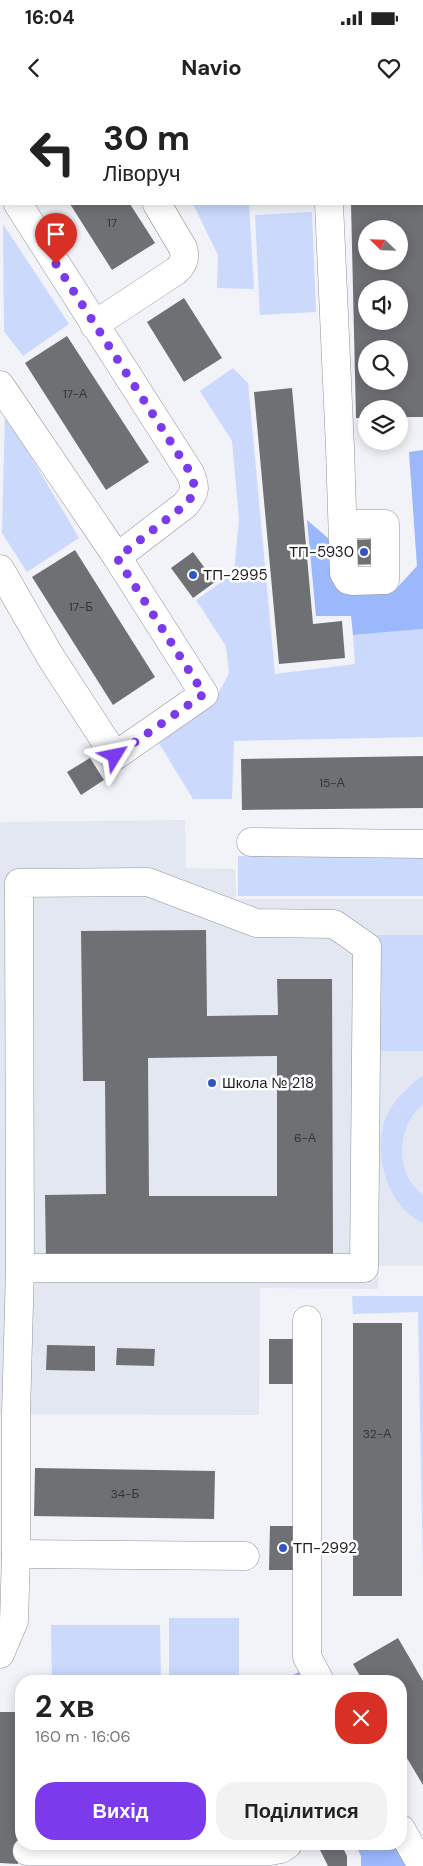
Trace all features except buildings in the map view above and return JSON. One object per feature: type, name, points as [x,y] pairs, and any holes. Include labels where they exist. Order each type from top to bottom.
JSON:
[{"type":"lane","points":[[19,205],[190,472],[195,484],[192,496],[185,505],[117,558]]},
{"type":"lane","points":[[94,325],[176,271],[183,264],[186,255],[183,248],[158,205]]},
{"type":"lane","points":[[329,205],[342,524]]},
{"type":"lane","points":[[0,385],[117,558],[204,694],[115,756],[50,656],[0,569]]},
{"type":"lane","points":[[251,842],[423,844]]},
{"type":"lane","points":[[0,1654],[14,1620],[16,1554],[16,1414],[20,1268],[19,884],[148,882],[256,924],[334,924],[367,947],[364,1268],[20,1268]]},
{"type":"lane","points":[[306,1320],[307,1657],[317,1675]]},
{"type":"lane","points":[[16,1554],[245,1556]]},
{"type":"lane","points":[[407,1840],[422,1866]]},
{"type":"lane","points":[[26,1853],[274,1850]]},
{"type":"shaded area","points":[[193,205],[249,205],[254,289],[217,288],[218,255]]},
{"type":"shaded area","points":[[312,212],[316,312],[260,315],[255,215]]},
{"type":"shaded area","points":[[3,224],[69,324],[23,356],[4,331]]},
{"type":"shaded area","points":[[233,368],[248,383],[275,674],[355,664],[353,635],[423,629],[423,737],[234,741],[232,799],[193,799],[157,740],[218,694],[229,673],[226,646],[196,600],[234,573],[239,519],[232,441],[200,391]]},
{"type":"shaded area","points":[[5,413],[79,538],[27,572],[2,533]]},
{"type":"shaded area","points":[[423,450],[423,629],[353,635],[351,616],[316,616],[307,520],[328,538],[342,590],[396,589],[417,566],[409,452]]},
{"type":"shaded area","name":"Школа № 218","points":[[185,820],[186,868],[235,869],[236,899],[423,899],[423,1266],[379,1266],[378,1289],[260,1288],[259,1415],[0,1414],[0,822]]},
{"type":"shaded area","points":[[238,856],[423,856],[423,896],[238,896]]},
{"type":"shaded area","points":[[377,935],[423,935],[423,1051],[378,1051]]},
{"type":"shaded area","points":[[423,1076],[423,1104],[414,1114],[408,1125],[403,1137],[402,1150],[403,1163],[407,1175],[423,1195],[423,1223],[411,1216],[393,1194],[383,1166],[381,1137],[384,1123],[394,1104],[415,1081]]},
{"type":"shaded area","points":[[352,1296],[423,1296],[423,1575],[418,1312],[353,1314]]},
{"type":"shaded area","points":[[169,1618],[239,1618],[239,1675],[169,1675]]},
{"type":"shaded area","points":[[51,1625],[160,1625],[161,1675],[52,1675]]},
{"type":"shaded area","points":[[301,1671],[303,1675],[293,1675]]},
{"type":"shaded area","points":[[358,1850],[400,1850],[409,1866],[361,1866],[361,1856]]},
{"type":"place","name":"ТП-5930","points":[[364,552]]},
{"type":"place","name":"ТП-2995","points":[[193,575]]},
{"type":"place","name":"Школа № 218","points":[[212,1083]]},
{"type":"place","name":"ТП-2992","points":[[283,1548]]},
{"type":"route","points":[[56,264],[190,472],[195,484],[192,496],[185,505],[117,558],[204,694],[115,756]]}]
